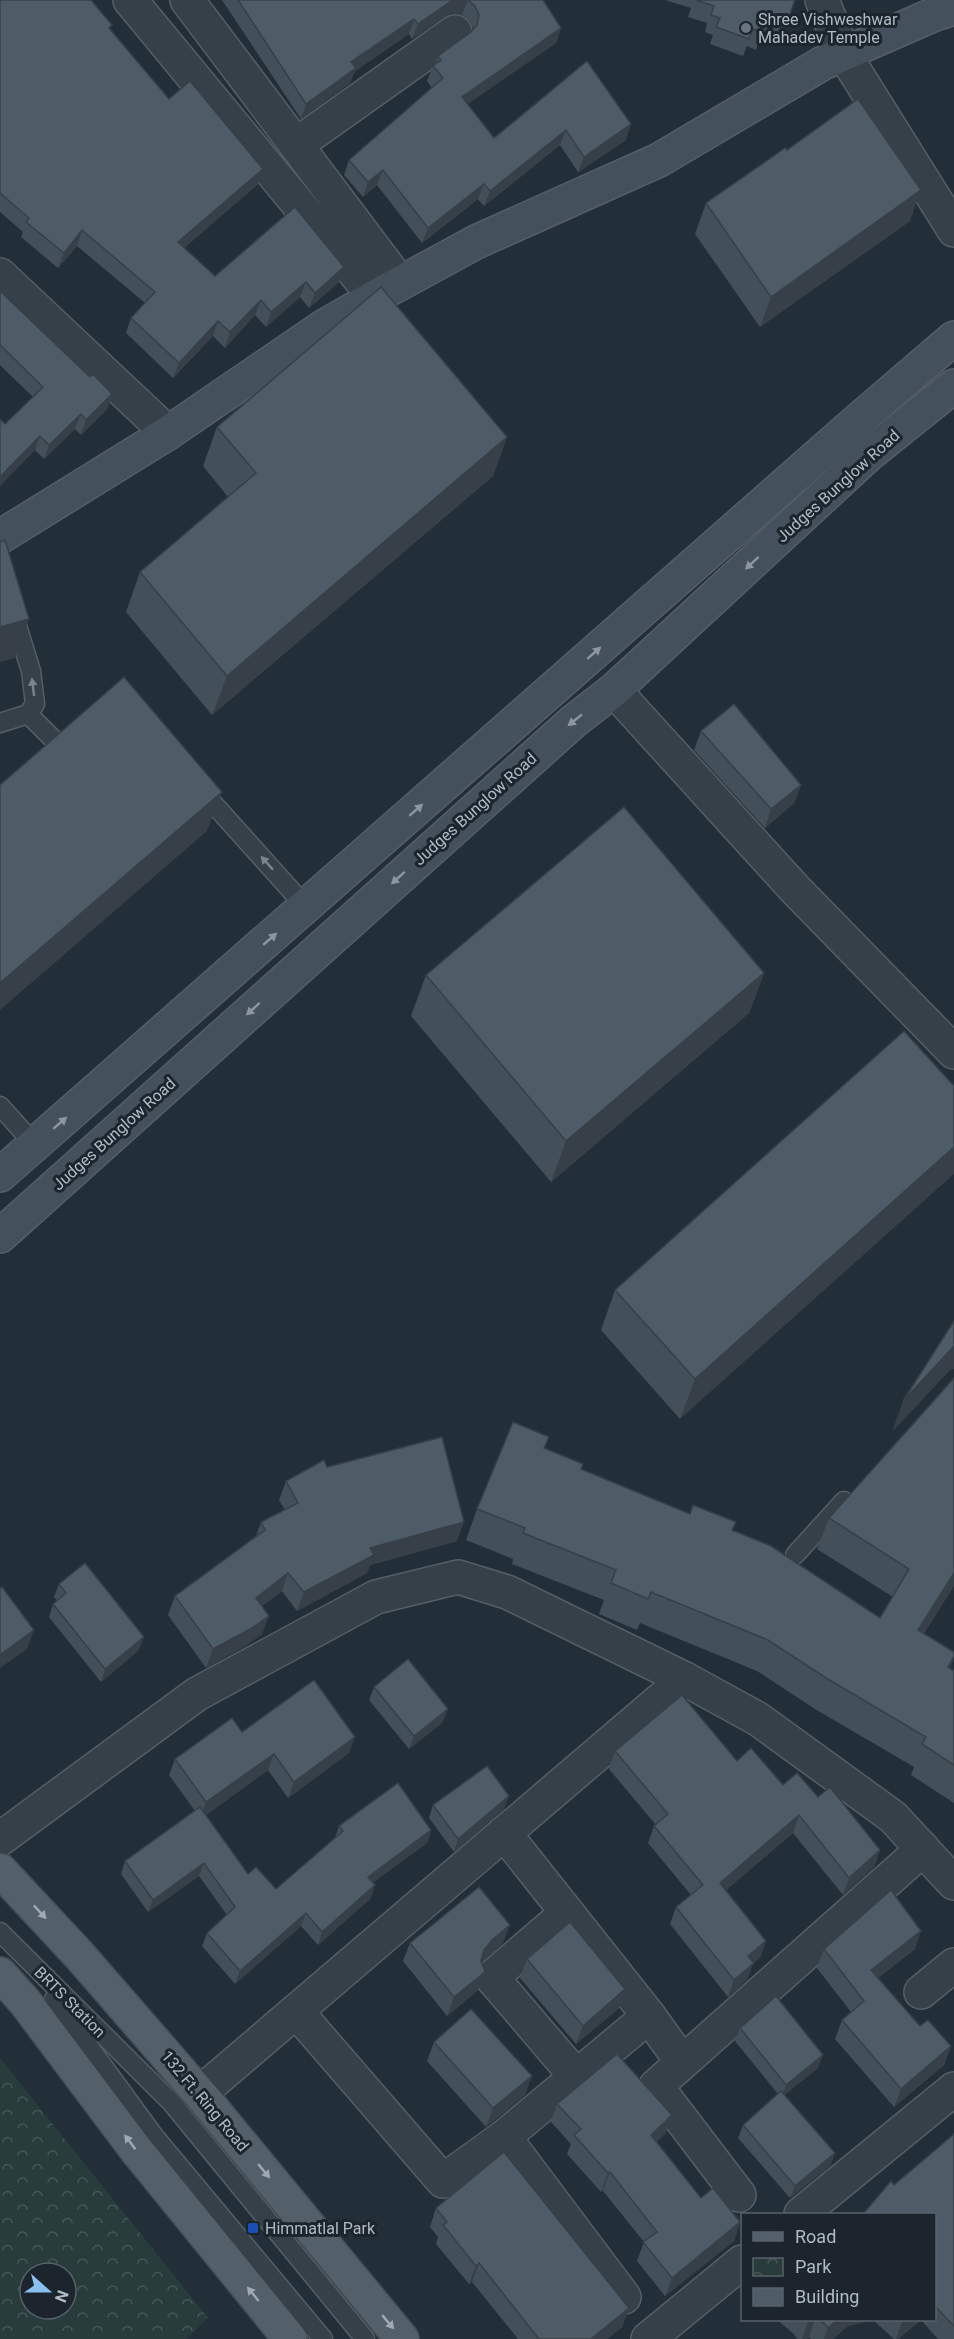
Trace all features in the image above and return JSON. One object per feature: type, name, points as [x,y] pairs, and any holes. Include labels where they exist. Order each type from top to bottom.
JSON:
[{"type":"main road","points":[[0,537],[168,433],[323,327],[388,290],[476,242],[659,160],[823,63],[954,8]]},
{"type":"main road","points":[[0,1175],[954,338]]},
{"type":"main road","name":"Judges Bunglow Road","points":[[0,1236],[565,729],[614,690],[868,455],[954,386]]},
{"type":"main road","name":"132 Ft. Ring Road","points":[[0,1870],[80,1956],[199,2094],[402,2339]]},
{"type":"main road","points":[[11,1964],[26,2002],[137,2151],[290,2339]]},
{"type":"street","points":[[130,0],[388,290]]},
{"type":"street","points":[[187,0],[296,144],[388,290]]},
{"type":"street","points":[[822,0],[844,54],[954,230]]},
{"type":"street","points":[[296,144],[455,32]]},
{"type":"street","points":[[0,275],[168,433]]},
{"type":"street","points":[[614,690],[795,889],[954,1052]]},
{"type":"street","points":[[0,1839],[197,1694],[376,1597],[458,1577],[507,1592],[685,1679],[758,1719],[893,1817],[954,1883]]},
{"type":"street","points":[[199,2094],[685,1679]]},
{"type":"street","points":[[504,1833],[649,2016],[682,2062]]},
{"type":"street","points":[[739,2195],[656,2086],[923,1849]]},
{"type":"street","points":[[567,1912],[493,1979],[575,2075]]},
{"type":"street","points":[[921,1992],[954,1965]]},
{"type":"street","points":[[296,2011],[443,2181],[504,2137],[575,2075],[649,2016]]},
{"type":"street","points":[[802,2213],[954,2089]]},
{"type":"street","points":[[504,2137],[624,2297]]},
{"type":"street","points":[[648,2339],[741,2263]]},
{"type":"lane","points":[[0,571],[31,671],[35,704],[28,714],[0,723]]},
{"type":"lane","points":[[28,714],[54,740]]},
{"type":"lane","points":[[38,753],[72,726]]},
{"type":"lane","points":[[189,777],[306,907]]},
{"type":"lane","points":[[0,1106],[35,1145]]},
{"type":"lane","points":[[795,1555],[859,1485]]},
{"type":"lane","points":[[0,1932],[11,1964]]},
{"type":"lane","name":"BRTS Station","points":[[11,1964],[323,2339]]},
{"type":"lane","name":"BRTS Station","points":[[11,1964],[171,2102],[366,2339]]},
{"type":"green space","points":[[0,2058],[208,2318],[186,2339],[0,2339]]},
{"type":"building","points":[[0,0],[91,0],[112,25],[109,28],[169,99],[190,81],[263,169],[178,242],[215,276],[295,207],[344,267],[315,293],[306,282],[271,312],[261,300],[230,332],[218,321],[179,363],[131,318],[155,292],[82,230],[64,253],[26,222],[29,218],[0,193]]},
{"type":"building","points":[[238,0],[454,0],[418,24],[414,19],[351,62],[356,68],[306,104]]},
{"type":"building","points":[[468,0],[543,0],[561,28],[462,97],[494,138],[587,61],[631,124],[584,157],[566,130],[490,191],[484,184],[428,228],[383,170],[368,182],[349,160],[443,78],[433,66],[441,60],[438,56],[477,25],[479,15],[475,6]]},
{"type":"building","points":[[696,0],[795,0],[785,28],[766,21],[762,33],[753,29],[749,39],[716,27],[720,18],[711,15],[714,6]]},
{"type":"building","points":[[858,99],[921,190],[771,297],[706,203],[785,148],[787,150]]},
{"type":"building","points":[[381,287],[507,437],[227,676],[140,572],[256,473],[217,427]]},
{"type":"building","points":[[0,291],[90,377],[93,374],[112,394],[86,420],[81,414],[49,445],[40,436],[0,477],[0,419],[5,424],[43,387],[0,345]]},
{"type":"building","points":[[5,540],[29,619],[0,627],[0,542]]},
{"type":"building","points":[[124,677],[222,792],[0,983],[0,785]]},
{"type":"building","points":[[734,704],[801,785],[771,809],[701,731]]},
{"type":"building","points":[[624,807],[764,973],[566,1141],[426,975]]},
{"type":"building","points":[[904,1031],[954,1086],[954,1147],[695,1379],[615,1290]]},
{"type":"building","points":[[954,1321],[954,1346],[903,1401]]},
{"type":"building","points":[[954,1378],[954,1573],[918,1630],[954,1652],[948,1667],[954,1671],[954,1765],[922,1744],[926,1737],[826,1678],[768,1640],[651,1592],[648,1599],[611,1583],[616,1570],[523,1533],[525,1528],[477,1509],[513,1422],[549,1437],[544,1448],[583,1464],[581,1469],[690,1514],[693,1505],[736,1522],[732,1530],[771,1546],[880,1618],[909,1569],[829,1518]]},
{"type":"building","points":[[442,1437],[464,1522],[370,1548],[374,1555],[304,1592],[288,1573],[256,1598],[269,1616],[213,1649],[175,1596],[265,1530],[261,1522],[298,1503],[286,1481],[324,1460],[327,1467]]},
{"type":"building","points":[[85,1563],[144,1637],[105,1669],[53,1604],[66,1593],[59,1584]]},
{"type":"building","points":[[2,1587],[34,1630],[0,1655],[0,1589]]},
{"type":"building","points":[[408,1659],[448,1709],[414,1736],[374,1687]]},
{"type":"building","points":[[314,1680],[355,1737],[294,1782],[274,1754],[206,1802],[175,1759],[232,1718],[242,1732]]},
{"type":"building","points":[[682,1695],[737,1761],[751,1748],[783,1785],[797,1773],[818,1797],[830,1787],[880,1850],[849,1878],[799,1815],[720,1883],[766,1941],[748,1956],[754,1963],[734,1980],[676,1907],[703,1885],[654,1826],[668,1814],[615,1751]]},
{"type":"building","points":[[487,1766],[509,1796],[458,1839],[433,1805]]},
{"type":"building","points":[[398,1783],[431,1830],[368,1877],[375,1885],[322,1932],[306,1913],[240,1971],[207,1933],[235,1907],[204,1863],[153,1900],[125,1861],[200,1807],[248,1874],[256,1867],[276,1889],[343,1831],[339,1826]]},
{"type":"building","points":[[479,1887],[510,1925],[484,1950],[481,1961],[485,1972],[454,1997],[410,1943]]},
{"type":"building","points":[[891,1890],[921,1931],[871,1970],[920,2026],[928,2020],[951,2046],[901,2089],[842,2020],[864,2001],[824,1949]]},
{"type":"building","points":[[570,1922],[625,1989],[583,2026],[527,1959]]},
{"type":"building","points":[[776,1996],[823,2055],[786,2085],[740,2028]]},
{"type":"building","points":[[471,2009],[532,2076],[493,2108],[434,2042]]},
{"type":"building","points":[[617,2054],[672,2115],[651,2135],[701,2198],[713,2188],[740,2222],[672,2278],[643,2242],[657,2232],[610,2172],[608,2173],[574,2135],[581,2129],[557,2104]]},
{"type":"building","points":[[781,2091],[835,2153],[795,2186],[743,2125]]},
{"type":"building","points":[[954,2134],[954,2326],[936,2307],[936,2213],[864,2213],[891,2181],[894,2185]]},
{"type":"building","points":[[504,2152],[629,2308],[591,2339],[539,2339],[479,2263],[476,2266],[443,2225],[447,2222],[436,2208]]},
{"type":"building","points":[[822,2321],[836,2321],[828,2328]]},
{"type":"place","name":"Shree Vishweshwar Mahadev Temple","points":[[746,28]]},
{"type":"place","name":"Himmatlal Park","points":[[253,2228]]}]
